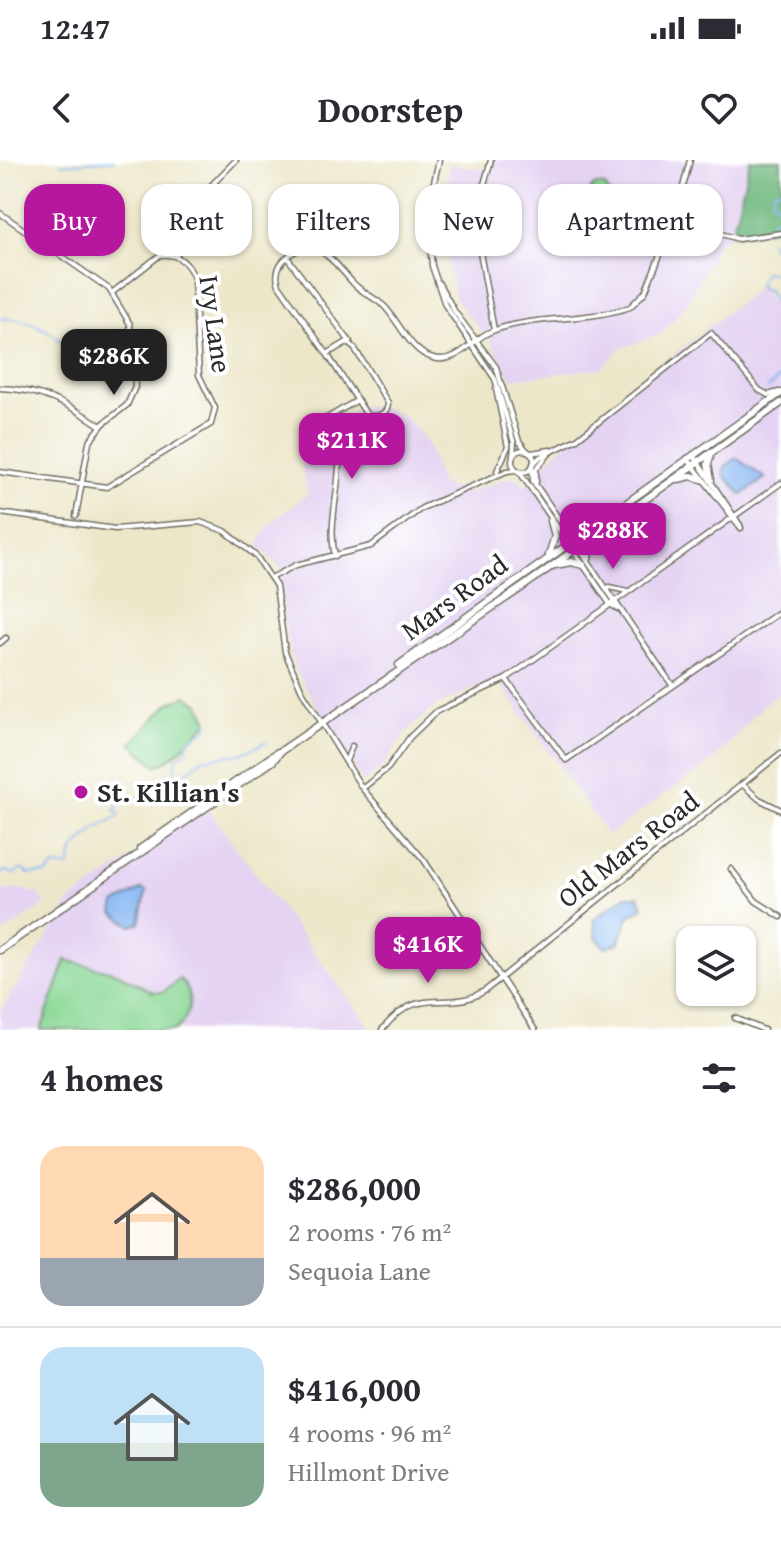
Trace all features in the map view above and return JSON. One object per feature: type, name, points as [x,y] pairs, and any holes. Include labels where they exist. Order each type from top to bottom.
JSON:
[{"type":"main road","name":"Mars Road","points":[[391,673],[409,655],[781,392]]},
{"type":"main road","name":"Mars Road","points":[[0,950],[273,761],[281,751],[322,721],[552,565],[781,403]]},
{"type":"main road","points":[[711,480],[708,464],[712,451]]},
{"type":"main road","points":[[671,481],[691,476],[702,479]]},
{"type":"main road","points":[[566,527],[582,529],[630,499]]},
{"type":"main road","points":[[547,558],[555,541],[551,521]]},
{"type":"main road","points":[[552,565],[585,562],[591,537]]},
{"type":"street","points":[[213,184],[236,160]]},
{"type":"street","points":[[439,160],[427,213],[428,249],[448,311],[498,371],[518,471],[551,521],[576,548],[610,604],[620,611]]},
{"type":"street","points":[[491,160],[474,219],[494,330]]},
{"type":"street","points":[[684,184],[690,160]]},
{"type":"street","points":[[0,213],[113,292],[130,324],[136,381],[127,405],[101,426],[89,442],[79,485],[76,516],[81,525]]},
{"type":"street","points":[[723,234],[738,239],[781,233]]},
{"type":"street","points":[[287,257],[368,365],[388,407],[373,417],[356,401],[279,285],[277,273],[287,257],[310,249],[332,257],[355,285],[381,304],[411,341],[433,358],[454,356],[494,330],[630,307],[645,292],[660,256]]},
{"type":"street","name":"Ivy Lane","points":[[113,292],[150,259],[159,256]]},
{"type":"street","name":"Ivy Lane","points":[[79,485],[110,487],[205,430],[215,415],[214,403],[199,375],[194,278],[187,264],[176,256]]},
{"type":"street","points":[[478,482],[533,466],[556,449],[577,439],[711,333],[763,393],[781,392]]},
{"type":"street","points":[[476,343],[495,379],[519,441],[527,451],[533,466],[532,479],[566,527],[571,541]]},
{"type":"street","points":[[327,354],[343,344],[351,344]]},
{"type":"street","points":[[495,379],[508,447],[497,471]]},
{"type":"street","points":[[0,388],[55,398],[101,426]]},
{"type":"street","points":[[337,460],[321,458],[310,427],[356,401]]},
{"type":"street","points":[[327,418],[337,433],[338,490],[330,535],[335,556]]},
{"type":"street","points":[[273,577],[296,565],[371,546],[402,519],[478,482],[513,457],[527,451],[556,449]]},
{"type":"street","points":[[538,488],[536,469],[556,449]]},
{"type":"street","points":[[690,456],[702,479],[733,516]]},
{"type":"street","points":[[695,464],[711,480],[733,516]]},
{"type":"street","points":[[0,472],[79,485]]},
{"type":"street","points":[[362,788],[388,768],[410,737],[437,711],[506,679],[781,483]]},
{"type":"street","points":[[727,502],[748,506]]},
{"type":"street","points":[[719,526],[725,510]]},
{"type":"street","points":[[0,513],[115,529],[174,522],[213,525],[238,539],[273,577],[290,667],[362,788],[424,860],[535,1030]]},
{"type":"street","points":[[67,523],[76,516]]},
{"type":"street","points":[[585,562],[606,585],[620,611],[672,685]]},
{"type":"street","points":[[606,585],[619,591],[630,590]]},
{"type":"street","points":[[599,612],[603,594]]},
{"type":"street","points":[[506,679],[566,760],[781,611]]},
{"type":"street","points":[[0,643],[6,638]]},
{"type":"street","points":[[341,752],[352,746],[346,761]]},
{"type":"street","name":"Old Mars Road","points":[[382,1030],[398,1012],[413,1003],[433,999],[470,999],[781,753]]},
{"type":"street","points":[[742,784],[759,799],[781,810]]},
{"type":"street","points":[[731,869],[756,901],[781,917]]},
{"type":"street","points":[[735,1018],[764,1030]]},
{"type":"shaded area","points":[[495,160],[750,160],[732,233],[723,239],[723,184],[538,184],[538,256],[711,256],[688,302],[661,334],[619,349],[603,368],[512,379],[491,342],[455,300],[447,256],[522,256],[522,184],[446,184],[449,164],[491,171]]},
{"type":"shaded area","points":[[760,286],[781,315],[781,692],[766,702],[715,759],[608,835],[497,679],[436,706],[406,732],[380,770],[363,782],[295,670],[286,633],[281,569],[258,546],[269,525],[308,494],[301,465],[317,434],[364,406],[383,408],[402,416],[418,430],[429,448],[441,485],[472,492],[506,478],[518,478],[524,486],[537,478],[538,470],[585,426]]},
{"type":"shaded area","points":[[206,807],[372,1030],[0,1030],[0,1012],[71,900]]},
{"type":"shaded area","points":[[21,889],[39,894],[46,904],[0,935],[0,891]]},
{"type":"green space","points":[[750,160],[781,160],[781,228],[732,233]]},
{"type":"green space","points":[[186,696],[199,703],[208,722],[178,752],[157,766],[131,744],[169,703]]},
{"type":"green space","points":[[66,960],[117,973],[153,992],[163,992],[180,979],[188,992],[188,1012],[176,1030],[41,1030]]},
{"type":"water","points":[[736,458],[765,478],[742,495],[723,474],[726,466]]},
{"type":"water","points":[[142,889],[146,891],[140,923],[132,926],[113,913],[115,904]]},
{"type":"water","points":[[625,896],[639,896],[643,908],[630,915],[618,944],[605,948],[596,937],[594,919]]},
{"type":"waterway","points":[[61,164],[114,160]]},
{"type":"waterway","points":[[781,188],[774,191],[772,199],[781,209]]},
{"type":"waterway","points":[[769,231],[773,219],[781,216]]},
{"type":"waterway","points":[[770,241],[773,247],[781,250]]},
{"type":"waterway","points":[[781,261],[775,262],[779,274],[764,272],[758,286],[769,291],[781,318]]},
{"type":"waterway","points":[[0,319],[20,320],[38,326],[70,350]]},
{"type":"waterway","points":[[768,388],[781,376]]},
{"type":"waterway","points":[[0,874],[6,871],[14,874],[22,869],[28,874],[47,874],[54,866],[69,867],[74,849],[95,829],[118,817],[120,814],[115,811],[123,800],[130,796],[144,799],[153,786],[175,776],[176,759],[186,751],[187,742],[207,728],[207,722]]},
{"type":"waterway","points":[[175,776],[180,778],[202,759],[241,754],[266,742]]},
{"type":"place","name":"St. Killian's","points":[[81,792]]}]
